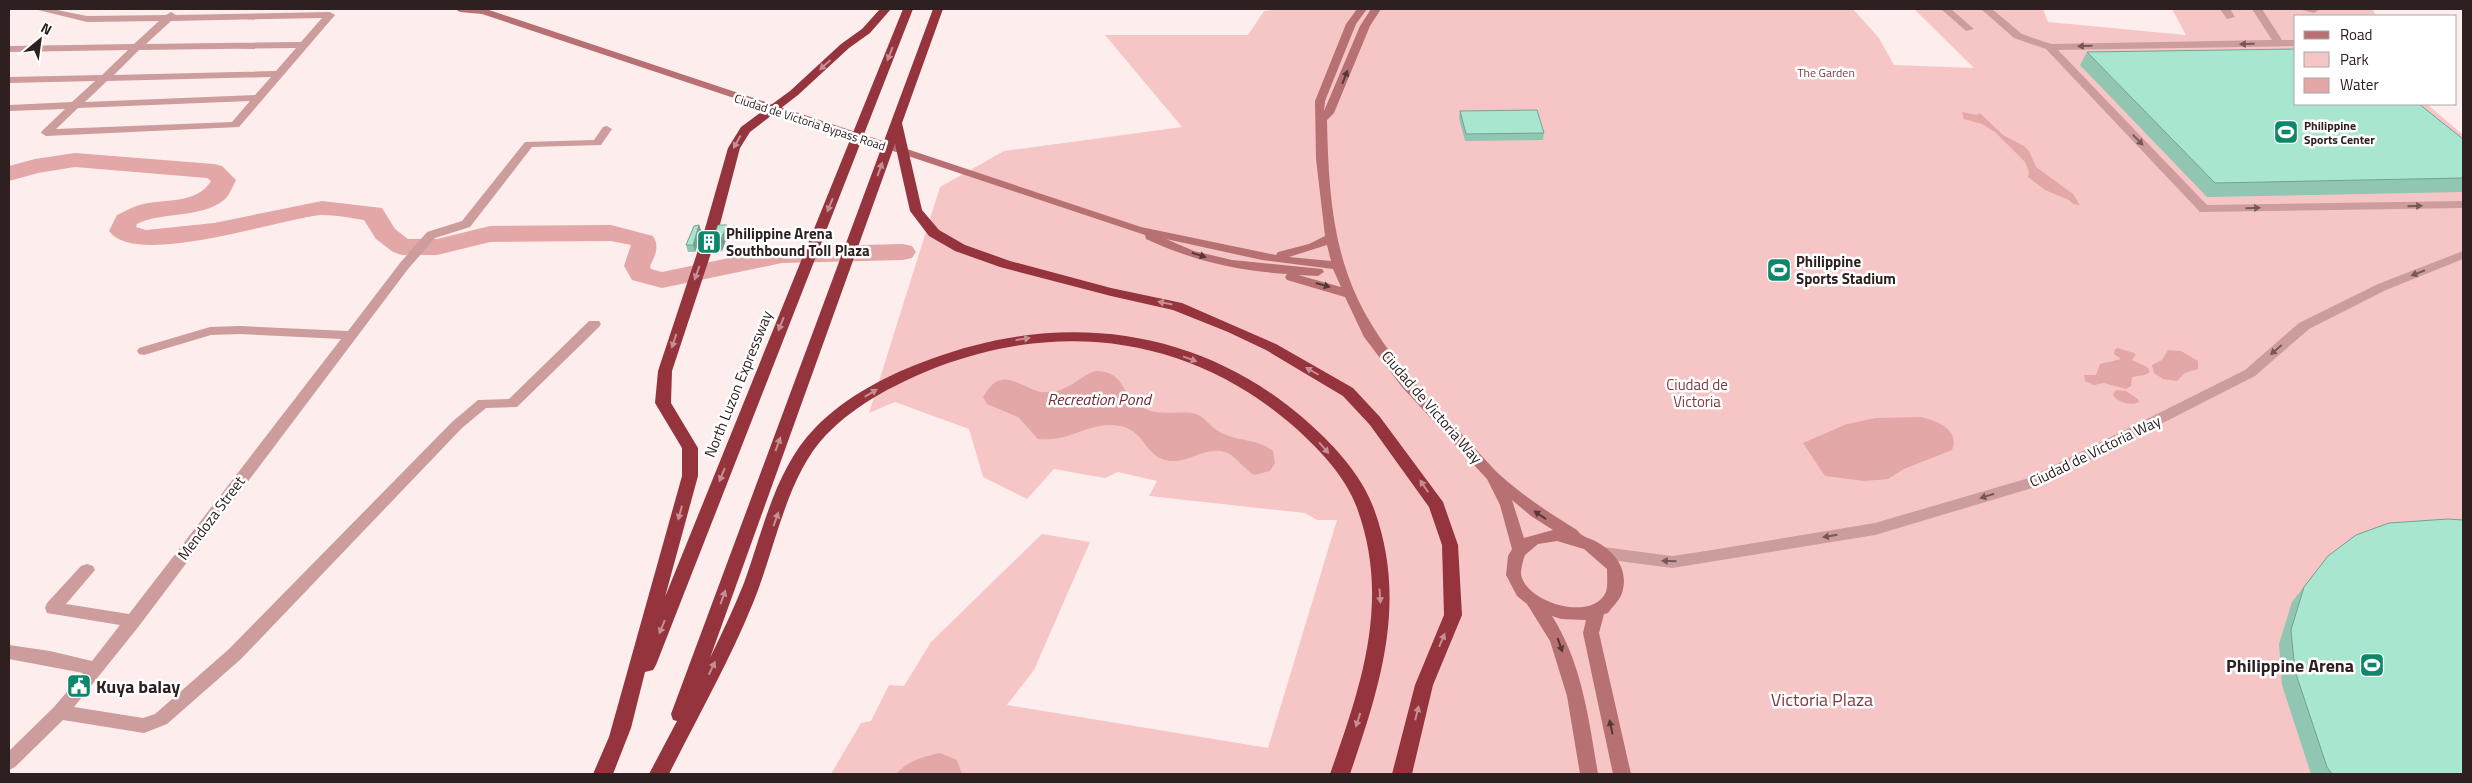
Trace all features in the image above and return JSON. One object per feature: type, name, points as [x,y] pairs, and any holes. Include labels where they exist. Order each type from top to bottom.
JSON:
[{"type":"highway","points":[[618,737],[690,476],[690,448],[664,403],[665,371],[705,252],[734,148],[745,130],[810,78],[845,46],[866,31],[886,9]]},
{"type":"highway","name":"North Luzon Expressway","points":[[604,774],[799,279],[908,9]]},
{"type":"highway","points":[[659,774],[938,9]]},
{"type":"highway","points":[[896,123],[916,211],[934,233],[960,248],[1005,264],[1111,292],[1177,306],[1233,329],[1271,348],[1348,392],[1375,421],[1409,465],[1437,506],[1450,545],[1453,615],[1424,685],[1402,774]]},
{"type":"highway","points":[[659,774],[743,606],[798,460],[820,431],[855,403],[882,386],[936,362],[994,344],[1030,338],[1073,335],[1110,337],[1151,346],[1194,359],[1236,379],[1277,404],[1305,426],[1331,455],[1359,494],[1376,545],[1381,606],[1373,674],[1340,774]]},
{"type":"main road","name":"Ciudad de Victoria Bypass Road","points":[[460,9],[482,10],[772,109],[1138,230],[1178,237],[1230,251],[1339,269]]},
{"type":"main road","name":"Ciudad de Victoria Way","points":[[1362,9],[1352,24],[1320,101],[1319,112],[1322,119],[1322,159],[1332,238],[1339,269],[1371,337],[1407,384],[1493,476],[1507,504],[1519,548]]},
{"type":"main road","points":[[1322,119],[1329,113],[1334,103],[1365,26],[1376,9]]},
{"type":"main road","points":[[1352,24],[1365,26]]},
{"type":"main road","name":"Ciudad de Victoria Bypass Road","points":[[1138,230],[1170,247],[1223,263],[1262,270],[1339,269]]},
{"type":"main road","points":[[1264,257],[1290,254],[1332,238]]},
{"type":"main road","points":[[1262,270],[1350,294]]},
{"type":"main road","points":[[1493,476],[1536,512],[1603,553],[1615,567],[1617,581],[1612,599],[1597,610],[1571,615],[1554,611],[1535,603]]},
{"type":"main road","points":[[1582,540],[1557,535],[1531,540],[1519,548],[1514,559],[1514,577],[1522,591],[1535,603],[1558,639],[1576,696],[1589,774]]},
{"type":"main road","points":[[1597,610],[1591,633],[1622,774]]},
{"type":"street","points":[[39,9],[87,19],[169,17],[330,15],[256,98],[235,126],[46,133],[76,106],[169,17],[178,9]]},
{"type":"street","points":[[1946,9],[1969,29]]},
{"type":"street","points":[[1986,9],[2018,36],[2050,47],[2294,43]]},
{"type":"street","points":[[2257,9],[2279,44]]},
{"type":"street","points":[[2304,9],[2316,12]]},
{"type":"street","points":[[9,49],[304,45]]},
{"type":"street","points":[[2050,47],[2204,209],[2463,205]]},
{"type":"street","points":[[9,80],[279,74]]},
{"type":"street","points":[[9,108],[256,98]]},
{"type":"street","name":"Mendoza Street","points":[[9,762],[60,712],[96,669],[404,266],[431,235],[466,224],[529,144],[597,143],[607,129]]},
{"type":"street","name":"Ciudad de Victoria Way","points":[[1603,553],[1672,562],[1875,529],[1922,517],[2034,482],[2250,373],[2304,326],[2382,286],[2463,255]]},
{"type":"street","points":[[60,712],[144,726],[161,719],[235,654],[457,425],[483,404],[512,404],[594,324]]},
{"type":"street","points":[[144,351],[210,331],[240,330],[352,334]]},
{"type":"street","points":[[87,570],[53,608],[133,621]]},
{"type":"street","points":[[9,652],[50,658],[96,669]]},
{"type":"green space","name":"Ciudad de Victoria","points":[[1281,9],[1853,9],[1879,38],[1894,65],[1974,68],[1914,9],[2043,9],[2048,22],[2186,35],[2172,9],[2372,9],[2376,15],[2294,15],[2294,105],[2428,105],[2463,135],[2463,774],[831,774],[861,723],[871,721],[889,685],[904,686],[931,642],[1042,534],[1090,542],[1034,670],[1007,705],[1268,748],[1337,520],[1317,520],[1305,513],[1149,496],[1157,481],[1118,472],[1105,478],[1054,469],[1027,499],[983,477],[969,429],[895,402],[869,413],[940,187],[1004,151],[1182,127],[1105,35],[1248,35],[1264,11]]},
{"type":"water","points":[[1962,112],[1977,115],[1980,113],[2003,135],[2024,146],[2029,151],[2036,167],[2073,194],[2080,205],[2073,204],[2069,200],[2045,190],[2028,177],[2029,172],[2025,162],[1995,132],[1982,124],[1964,119]]},
{"type":"water","points":[[2118,348],[2134,353],[2136,355],[2132,360],[2147,367],[2150,372],[2145,375],[2132,377],[2131,386],[2126,389],[2104,383],[2094,385],[2085,381],[2084,375],[2096,375],[2100,364],[2121,359],[2114,354],[2115,349]]},
{"type":"water","points":[[2168,350],[2181,351],[2198,361],[2198,369],[2185,373],[2177,381],[2163,379],[2154,373],[2152,365],[2162,360]]},
{"type":"water","name":"Recreation Pond","points":[[1095,371],[1113,375],[1130,398],[1143,408],[1155,412],[1196,414],[1216,430],[1267,447],[1273,451],[1275,463],[1270,471],[1254,475],[1225,452],[1209,451],[1186,459],[1170,461],[1155,455],[1136,433],[1120,426],[1099,426],[1058,438],[1038,439],[1018,417],[987,404],[983,397],[995,382],[1001,380],[1014,381],[1039,392],[1049,392],[1066,387]]},
{"type":"water","points":[[2116,390],[2126,391],[2139,400],[2138,403],[2121,402],[2113,395]]},
{"type":"water","points":[[1921,417],[1940,424],[1950,432],[1954,443],[1952,450],[1904,469],[1888,479],[1865,481],[1825,476],[1803,443],[1847,424],[1876,418]]},
{"type":"water","points":[[940,753],[957,760],[962,774],[896,774],[906,765],[916,760]]},
{"type":"building","name":"Philippine Sports Center","points":[[2294,49],[2294,105],[2420,105],[2463,139],[2463,178],[2215,183],[2087,52]]},
{"type":"building","points":[[1537,110],[1544,133],[1466,134],[1460,111]]},
{"type":"building","points":[[699,225],[693,245],[686,245],[694,226]]},
{"type":"building","points":[[718,225],[727,225],[719,244],[711,244]]},
{"type":"building","name":"Philippine Arena","points":[[2448,519],[2463,520],[2463,774],[2332,774],[2327,767],[2295,671],[2291,630],[2304,587],[2328,556],[2356,535],[2389,523]]},
{"type":"waterway","points":[[9,174],[35,166],[75,160],[214,171],[224,180],[215,195],[190,206],[144,211],[126,220],[122,231],[145,238],[214,231],[322,208],[373,213],[385,234],[402,247],[437,247],[490,234],[557,235],[611,233],[644,241],[643,253],[637,266],[641,274],[662,280],[782,255],[903,252]]},
{"type":"place","name":"Philippine Sports Center","points":[[2286,132]]},
{"type":"place","name":"Philippine Arena Southbound Toll Plaza","points":[[709,242]]},
{"type":"place","name":"Philippine Sports Stadium","points":[[1779,270]]},
{"type":"place","name":"Philippine Arena","points":[[2372,665]]},
{"type":"place","name":"Kuya balay","points":[[79,686]]},
{"type":"park label","name":"The Garden","points":[[1826,72]]},
{"type":"park label","name":"Victoria Plaza","points":[[1822,699]]}]
